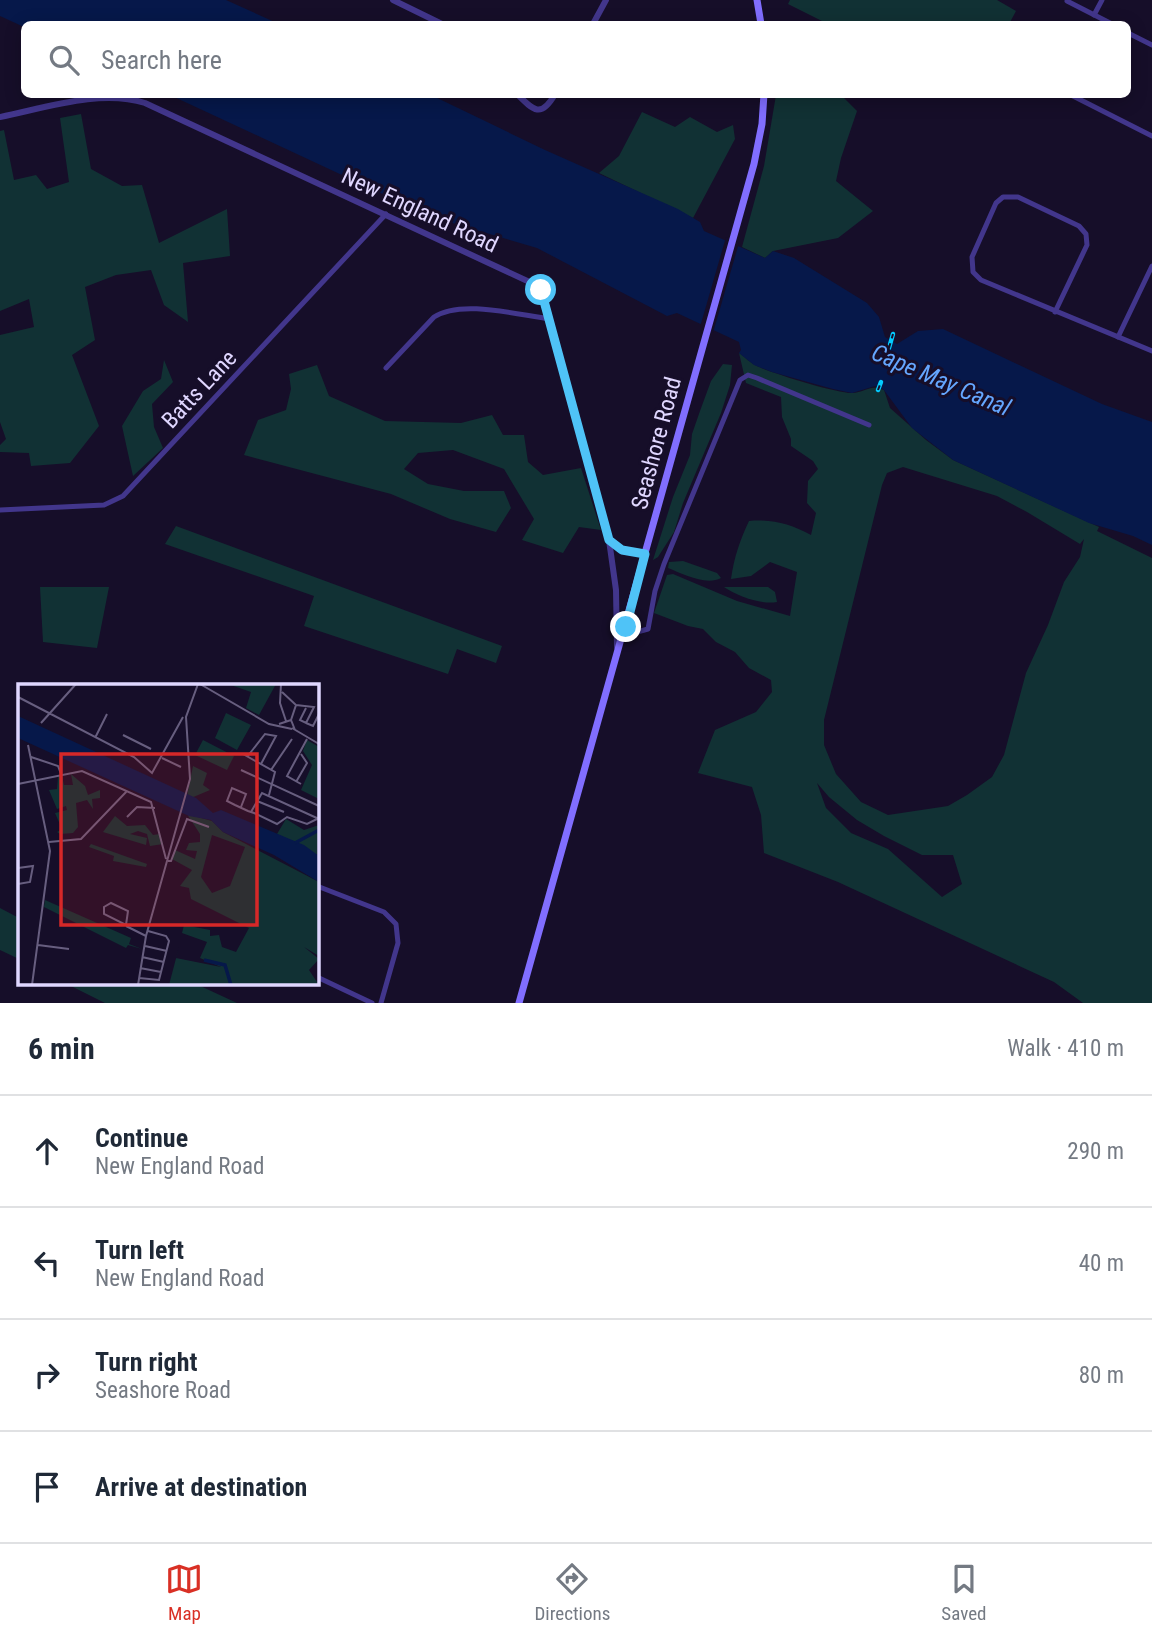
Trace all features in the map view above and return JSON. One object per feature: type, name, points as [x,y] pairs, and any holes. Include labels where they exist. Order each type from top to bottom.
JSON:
[{"type":"main road","points":[[757,0],[760,21]]},
{"type":"main road","name":"Seashore Road","points":[[519,1003],[738,222],[759,143],[764,98]]},
{"type":"street","points":[[596,21],[606,0]]},
{"type":"street","points":[[1094,15],[1102,0]]},
{"type":"street","points":[[397,1],[436,21]]},
{"type":"street","points":[[1067,1],[1106,21]]},
{"type":"street","points":[[1131,35],[1152,46]]},
{"type":"street","name":"New England Road","points":[[0,117],[99,98],[134,99],[530,280],[541,290],[550,318],[609,540],[616,590],[617,655]]},
{"type":"street","points":[[521,98],[531,108],[543,109],[552,98]]},
{"type":"street","points":[[1077,98],[1152,136]]},
{"type":"street","points":[[1055,312],[1086,247],[1086,234],[1079,226],[1017,197],[1003,197],[996,203],[971,263],[973,272],[981,280],[1055,312],[1152,351]]},
{"type":"street","name":"Batts Lane","points":[[0,510],[104,505],[123,496],[386,214]]},
{"type":"street","points":[[1118,337],[1150,276],[1152,266]]},
{"type":"street","points":[[386,368],[434,317],[443,311],[465,308],[550,318]]},
{"type":"street","points":[[626,627],[637,632],[648,629],[655,591],[664,564],[740,380],[748,375],[757,378],[869,425]]},
{"type":"street","points":[[609,540],[622,550],[645,554]]},
{"type":"street","points":[[318,886],[384,912],[396,924],[398,943],[380,1003]]},
{"type":"street","points":[[318,977],[372,1003]]},
{"type":"green space","points":[[790,0],[997,0],[1016,11],[1011,21],[822,21],[788,4]]},
{"type":"green space","points":[[775,98],[844,98],[857,111],[836,181],[873,211],[838,238],[773,251],[765,258],[742,247],[764,166]]},
{"type":"green space","points":[[642,112],[675,127],[690,117],[717,132],[733,125],[735,139],[693,218],[599,173],[619,156]]},
{"type":"green space","points":[[81,114],[91,169],[122,186],[142,185],[159,243],[227,209],[230,256],[183,263],[188,322],[164,305],[151,270],[116,275],[85,287],[95,340],[72,355],[99,426],[70,463],[31,466],[29,453],[0,452],[0,445],[6,439],[0,422],[0,335],[34,327],[29,299],[0,311],[0,131],[4,130],[14,180],[36,175],[47,189],[69,182],[60,118]]},
{"type":"green space","points":[[739,353],[765,369],[820,387],[853,393],[871,388],[884,390],[890,408],[953,460],[1099,527],[1097,531],[1152,558],[1152,1003],[1083,1003],[1054,982],[838,882],[764,853],[761,815],[752,787],[698,773],[715,730],[756,712],[772,692],[771,680],[749,668],[735,652],[716,642],[703,629],[654,613],[667,575],[673,574],[737,601],[790,616],[797,572],[770,562],[751,576],[731,579],[736,556],[749,521],[781,523],[811,535],[816,513],[807,503],[808,481],[818,469],[813,461],[791,446],[782,417],[781,397],[746,383]],"holes":[[[903,467],[997,496],[1080,544],[1084,539],[1080,557],[1064,582],[1026,673],[1004,755],[992,777],[948,806],[888,815],[861,802],[836,774],[824,745],[824,720],[882,485],[887,473]],[[817,783],[829,797],[857,820],[884,836],[922,855],[953,855],[962,884],[942,897],[888,849],[851,833],[826,808]]]},
{"type":"green space","points":[[164,360],[173,382],[152,404],[154,427],[163,448],[133,476],[122,426],[143,391],[161,379]]},
{"type":"green space","points":[[723,364],[732,365],[730,385],[721,413],[683,503],[674,532],[658,557],[653,560],[690,455],[692,434],[700,411],[711,381]]},
{"type":"green space","points":[[317,365],[329,396],[385,421],[461,423],[492,415],[503,435],[524,435],[528,462],[543,475],[581,468],[601,530],[579,527],[563,553],[522,540],[534,519],[504,469],[453,450],[418,453],[404,469],[428,484],[464,491],[504,491],[511,508],[496,532],[450,519],[391,494],[244,455],[258,420],[286,410],[291,389],[289,374]]},
{"type":"green space","points":[[176,526],[502,646],[496,663],[457,649],[448,674],[304,626],[314,596],[165,544]]},
{"type":"green space","points":[[683,561],[717,573],[721,578],[702,580],[668,568],[669,562]]},
{"type":"green space","points":[[40,587],[109,587],[97,648],[43,642]]},
{"type":"green space","points":[[724,587],[768,587],[775,592],[777,602],[749,599]]},
{"type":"green space","points":[[0,908],[18,917],[18,959],[0,950]]},
{"type":"green space","points":[[71,986],[200,986],[237,1003],[105,1003]]},
{"type":"water","points":[[0,0],[226,0],[272,21],[21,21],[21,26],[0,16]]},
{"type":"water","name":"Cape May Canal","points":[[176,98],[437,98],[545,150],[678,209],[700,222],[704,231],[765,258],[773,251],[794,258],[867,303],[879,317],[885,337],[897,344],[918,331],[943,329],[1102,404],[1152,422],[1152,545],[1133,536],[1089,523],[953,460],[912,428],[884,390],[875,386],[852,393],[772,372],[754,365],[739,353],[739,342],[677,313],[667,316],[537,248],[432,217]]},
{"type":"pier","points":[[726,237],[739,243],[713,333],[700,327]]},
{"type":"railway","points":[[889,348],[893,334]]},
{"type":"railway","points":[[878,390],[881,382]]},
{"type":"route","points":[[541,290],[609,540],[622,550],[645,554],[626,627]]}]
